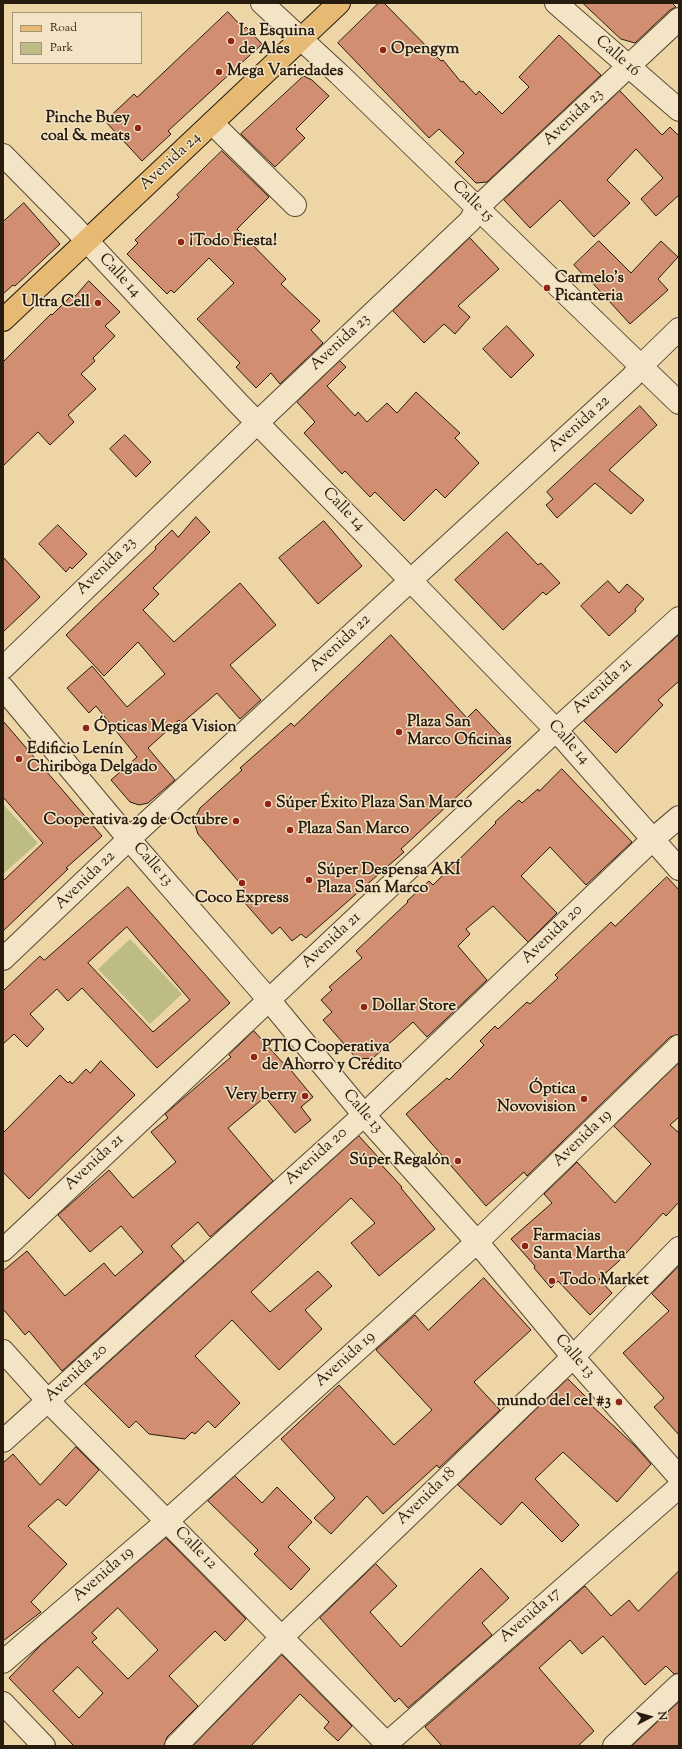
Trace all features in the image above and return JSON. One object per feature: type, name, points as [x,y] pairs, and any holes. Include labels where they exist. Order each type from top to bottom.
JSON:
[{"type":"main road","name":"Avenida 24","points":[[3,320],[339,3]]},
{"type":"street","name":"Calle 15","points":[[262,3],[300,40],[339,74],[640,367],[679,403]]},
{"type":"street","name":"Calle 16","points":[[556,3],[679,110]]},
{"type":"street","name":"Avenida 23","points":[[3,668],[258,422],[470,221],[477,208],[679,19]]},
{"type":"street","points":[[212,123],[296,206]]},
{"type":"street","name":"Calle 14","points":[[3,155],[258,422],[556,730],[679,869]]},
{"type":"street","name":"Avenida 22","points":[[3,959],[129,839],[626,382],[679,329]]},
{"type":"street","name":"Avenida 21","points":[[3,1250],[556,730],[679,618]]},
{"type":"street","name":"Calle 13","points":[[3,688],[129,839],[269,1000],[364,1115],[477,1242],[573,1357],[679,1476]]},
{"type":"street","name":"Avenida 20","points":[[3,1441],[364,1115],[652,840],[679,817]]},
{"type":"street","name":"Avenida 19","points":[[3,1662],[167,1521],[477,1242],[679,1046]]},
{"type":"street","name":"Avenida 18","points":[[176,1746],[282,1637],[573,1357],[679,1248]]},
{"type":"street","name":"Calle 12","points":[[3,1351],[48,1401],[282,1637],[386,1745]]},
{"type":"street","name":"Avenida 17","points":[[386,1745],[679,1487]]},
{"type":"street","points":[[614,1746],[679,1685]]},
{"type":"street","points":[[3,1703],[44,1746]]},
{"type":"green space","points":[[3,804],[38,843],[3,874]]},
{"type":"green space","points":[[130,939],[182,994],[150,1024],[98,969]]},
{"type":"building","points":[[379,3],[384,3],[441,61],[443,60],[461,82],[463,81],[476,95],[479,91],[502,114],[529,87],[519,77],[559,35],[601,75],[487,182],[476,183],[455,162],[464,153],[439,129],[429,138],[338,43]]},
{"type":"building","points":[[583,3],[672,3],[676,7],[670,10],[635,43],[621,39]]},
{"type":"building","points":[[228,12],[244,29],[246,27],[262,44],[168,131],[171,134],[142,161],[105,121],[134,94],[137,97]]},
{"type":"building","points":[[304,76],[312,80],[329,96],[296,129],[305,138],[275,167],[241,134]]},
{"type":"building","points":[[620,91],[662,135],[670,127],[679,136],[679,195],[656,216],[641,199],[663,178],[636,149],[607,180],[630,203],[594,237],[560,200],[530,228],[504,200]]},
{"type":"building","points":[[222,151],[269,197],[237,229],[286,279],[281,284],[320,321],[311,330],[323,343],[280,384],[271,373],[256,388],[236,367],[240,363],[197,319],[234,283],[209,258],[174,293],[171,290],[167,294],[127,254],[138,243],[135,240],[179,197],[177,195]]},
{"type":"building","points":[[24,203],[60,244],[15,286],[13,285],[3,294],[3,222]]},
{"type":"building","points":[[470,238],[499,269],[458,306],[470,317],[455,334],[444,324],[424,343],[393,311]]},
{"type":"building","points":[[599,241],[631,273],[661,241],[678,257],[658,279],[668,290],[630,324],[574,265]]},
{"type":"building","points":[[89,281],[120,312],[105,326],[115,336],[93,358],[95,361],[81,374],[96,389],[68,415],[74,422],[50,445],[38,432],[3,466],[3,362],[51,314],[52,315],[73,294],[75,296]]},
{"type":"building","points":[[507,326],[534,355],[511,378],[483,349]]},
{"type":"building","points":[[340,361],[346,367],[327,386],[355,416],[358,412],[367,422],[387,403],[397,413],[416,392],[460,433],[455,438],[479,463],[445,498],[436,489],[404,521],[375,492],[370,497],[345,471],[342,474],[304,433],[315,422],[297,402]]},
{"type":"building","points":[[640,406],[657,425],[609,470],[644,500],[631,514],[595,483],[557,518],[546,505],[553,499],[547,492]]},
{"type":"building","points":[[125,435],[151,462],[136,477],[110,449]]},
{"type":"building","points":[[196,517],[210,532],[153,588],[159,594],[143,610],[174,642],[240,583],[276,625],[230,665],[261,700],[240,719],[217,693],[182,723],[179,720],[148,748],[175,780],[148,803],[139,805],[130,802],[111,780],[137,757],[96,706],[89,713],[67,688],[92,666],[127,707],[165,674],[138,642],[104,676],[66,635],[156,549],[155,547],[172,530],[178,537]]},
{"type":"building","points":[[324,521],[362,566],[318,604],[279,558]]},
{"type":"building","points":[[58,525],[87,554],[72,569],[70,567],[66,572],[39,544]]},
{"type":"building","points":[[507,532],[538,565],[541,563],[560,583],[546,595],[543,592],[503,630],[455,580]]},
{"type":"building","points":[[3,557],[40,597],[3,632]]},
{"type":"building","points":[[608,581],[619,593],[627,584],[644,599],[635,609],[636,611],[609,636],[581,606]]},
{"type":"building","points":[[391,635],[467,718],[476,709],[511,746],[401,849],[404,852],[306,938],[301,934],[292,941],[280,927],[272,934],[238,895],[245,889],[198,834],[195,825],[196,816],[200,808],[242,770],[240,768],[291,723],[294,726]]},
{"type":"building","points":[[679,635],[679,681],[658,700],[663,705],[616,753],[584,721]]},
{"type":"building","points":[[3,721],[102,836],[66,868],[68,869],[3,931],[3,881],[43,843],[3,797]]},
{"type":"building","points":[[562,769],[632,842],[586,885],[550,847],[521,876],[557,913],[528,942],[493,906],[466,929],[470,934],[458,946],[487,980],[427,1037],[413,1022],[373,1058],[357,1059],[323,1020],[332,1012],[321,1000],[332,990],[329,987],[362,958],[356,951],[408,902],[407,901],[429,881],[433,885],[496,823],[495,822],[519,800],[522,803],[538,789],[539,791]]},
{"type":"building","points":[[667,877],[679,890],[679,1034],[670,1037],[527,1176],[524,1172],[486,1206],[406,1114],[447,1078],[449,1080],[484,1045],[480,1041],[495,1026],[498,1029],[527,1002],[530,1004],[558,978],[555,975],[611,922],[615,926]]},
{"type":"building","points":[[128,887],[230,1003],[157,1068],[82,988],[68,1001],[57,989],[30,1014],[44,1029],[27,1047],[14,1034],[3,1044],[3,991],[40,956],[44,960]],"holes":[[[127,927],[190,1000],[153,1032],[88,963]]]},
{"type":"building","points":[[254,1031],[284,1064],[285,1063],[313,1097],[301,1107],[311,1120],[295,1133],[265,1097],[228,1128],[273,1181],[210,1237],[198,1222],[171,1246],[184,1261],[62,1371],[29,1331],[25,1335],[3,1309],[3,1271],[27,1251],[65,1296],[104,1263],[115,1276],[143,1252],[121,1226],[90,1252],[58,1215],[109,1170],[133,1198],[176,1162],[151,1132],[168,1118],[165,1114],[231,1057],[229,1055]]},
{"type":"building","points":[[101,1061],[135,1095],[29,1199],[3,1172],[3,1133],[60,1075],[68,1083],[70,1081],[72,1084],[86,1069],[90,1073]]},
{"type":"building","points":[[679,1063],[679,1117],[670,1125],[679,1133],[679,1202],[666,1216],[663,1213],[619,1261],[599,1279],[612,1293],[590,1315],[558,1281],[551,1288],[534,1268],[535,1266],[511,1239],[552,1203],[544,1194],[577,1162],[615,1203],[651,1164],[614,1126]]},
{"type":"building","points":[[359,1136],[378,1157],[376,1159],[402,1187],[401,1188],[435,1229],[379,1276],[351,1243],[375,1223],[351,1198],[251,1292],[270,1312],[318,1271],[332,1286],[305,1310],[322,1329],[279,1370],[232,1320],[195,1356],[240,1403],[215,1428],[208,1421],[195,1434],[192,1432],[185,1439],[149,1434],[136,1421],[129,1428],[85,1384]]},
{"type":"building","points":[[679,1266],[679,1435],[654,1407],[664,1398],[623,1353],[669,1311],[652,1294]]},
{"type":"building","points":[[484,1278],[531,1330],[474,1382],[500,1410],[439,1468],[437,1465],[383,1514],[367,1496],[331,1534],[314,1518],[335,1498],[281,1439],[339,1385],[394,1445],[432,1410],[376,1350],[415,1315],[428,1330]]},
{"type":"building","points":[[568,1379],[592,1403],[590,1404],[635,1446],[651,1464],[617,1502],[563,1452],[535,1479],[579,1525],[562,1542],[522,1502],[501,1525],[458,1485]]},
{"type":"building","points":[[76,1447],[99,1470],[66,1506],[58,1499],[28,1526],[67,1564],[31,1602],[41,1612],[3,1641],[3,1463],[13,1454],[40,1485]]},
{"type":"building","points":[[235,1476],[262,1503],[277,1487],[312,1522],[288,1547],[310,1569],[291,1590],[254,1554],[258,1550],[208,1501]]},
{"type":"building","points":[[166,1538],[246,1619],[225,1641],[215,1631],[169,1676],[198,1706],[167,1737],[164,1746],[74,1746],[9,1678],[41,1645]],"holes":[[[118,1608],[158,1650],[128,1679],[92,1642],[97,1638],[92,1633]],[[78,1667],[103,1693],[79,1718],[53,1691]]]},
{"type":"building","points":[[376,1564],[397,1586],[370,1612],[401,1647],[481,1568],[509,1598],[482,1623],[492,1635],[408,1708],[399,1698],[395,1702],[320,1618]]},
{"type":"building","points":[[679,1571],[679,1673],[674,1674],[666,1666],[645,1685],[603,1636],[582,1654],[570,1640],[539,1668],[594,1731],[578,1746],[442,1746],[425,1727],[585,1586],[611,1616],[629,1600],[638,1611]]},
{"type":"building","points":[[282,1655],[352,1726],[338,1741],[324,1728],[329,1722],[300,1694],[251,1746],[193,1746]]},
{"type":"building","points":[[679,1702],[679,1746],[632,1746]]},
{"type":"place","name":"La Esquina de Ales","points":[[231,41]]},
{"type":"place","name":"Opengym","points":[[383,50]]},
{"type":"place","name":"Mega Variedades","points":[[219,72]]},
{"type":"place","name":"Pinche Buey coal & meats","points":[[138,128]]},
{"type":"place","name":"¡Todo Fiesta!","points":[[181,242]]},
{"type":"place","name":"Carmelo's Picanteria","points":[[547,288]]},
{"type":"place","name":"Ultra Cell","points":[[98,303]]},
{"type":"place","name":"Ópticas Mega Vision","points":[[86,728]]},
{"type":"place","name":"Plaza San Marco Oficinas","points":[[399,732]]},
{"type":"place","name":"Edificio Lenín Chiriboga Delgado","points":[[19,759]]},
{"type":"place","name":"Súper Éxito Plaza San Marco","points":[[268,804]]},
{"type":"place","name":"Cooperativa 29 de Octubre","points":[[236,821]]},
{"type":"place","name":"Plaza San Marco","points":[[290,830]]},
{"type":"place","name":"Súper Despensa AKÍ Plaza San Marco","points":[[309,880]]},
{"type":"place","name":"Coco Express","points":[[242,883]]},
{"type":"place","name":"Dollar Store","points":[[364,1007]]},
{"type":"place","name":"PTIO Cooperativa de Ahorro y Crédito","points":[[254,1057]]},
{"type":"place","name":"Very berry","points":[[305,1096]]},
{"type":"place","name":"Óptica Novovision","points":[[584,1099]]},
{"type":"place","name":"Súper Regalón","points":[[458,1161]]},
{"type":"place","name":"Farmacias Santa Martha","points":[[525,1246]]},
{"type":"place","name":"Todo Market","points":[[552,1281]]},
{"type":"place","name":"mundo del cel #3","points":[[619,1402]]}]
